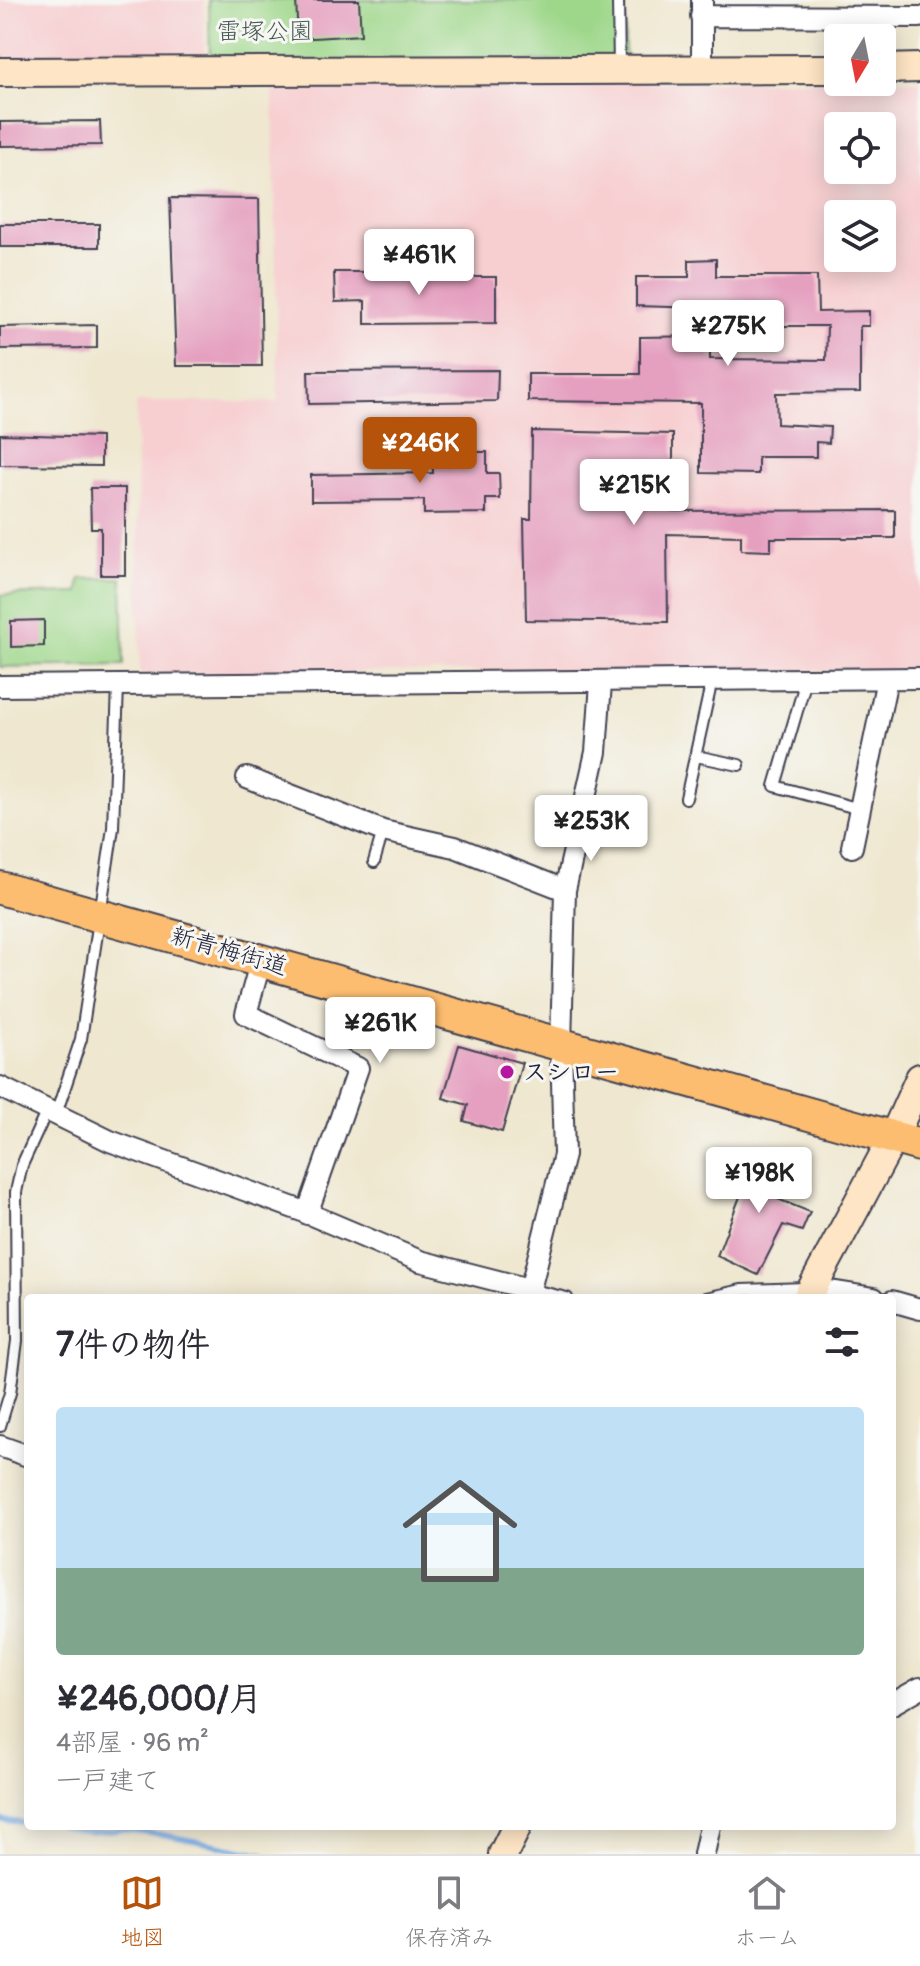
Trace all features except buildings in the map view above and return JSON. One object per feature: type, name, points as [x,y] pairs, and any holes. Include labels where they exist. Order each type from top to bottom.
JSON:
[{"type":"main road","name":"新青梅街道","points":[[0,888],[906,1141]]},
{"type":"street","points":[[702,71],[702,8],[920,17]]},
{"type":"street","points":[[896,69],[920,68]]},
{"type":"street","points":[[0,72],[824,69]]},
{"type":"street","points":[[0,686],[920,678]]},
{"type":"street","points":[[852,847],[887,679]]},
{"type":"street","points":[[0,1087],[55,1117],[110,1141],[307,1214],[420,1261],[529,1293],[564,1155],[561,1045],[565,890],[596,752],[601,683]]},
{"type":"street","points":[[247,778],[383,831],[455,847],[565,890]]},
{"type":"street","points":[[261,960],[246,1014],[358,1068],[307,1214]]},
{"type":"street","points":[[810,1293],[906,1141],[920,1078]]},
{"type":"street","points":[[896,1302],[920,1309]]},
{"type":"street","points":[[0,1446],[24,1455]]},
{"type":"street","points":[[896,1702],[920,1688]]},
{"type":"street","points":[[503,1854],[515,1830]]},
{"type":"street","points":[[704,1854],[709,1830]]},
{"type":"lane","points":[[618,0],[619,71]]},
{"type":"lane","points":[[686,798],[712,680]]},
{"type":"lane","points":[[806,680],[775,786],[860,809]]},
{"type":"lane","points":[[0,1426],[10,1393],[17,1341],[16,1192],[22,1165],[44,1117],[55,1117],[81,1039],[113,828],[118,685]]},
{"type":"lane","points":[[696,756],[739,765]]},
{"type":"lane","points":[[374,862],[383,831]]},
{"type":"lane","points":[[724,1294],[741,1290],[810,1293]]},
{"type":"shaded area","points":[[0,0],[204,0],[205,64],[0,64]]},
{"type":"shaded area","points":[[824,80],[824,96],[896,96],[896,80],[920,80],[920,670],[140,673],[136,402],[278,402],[273,87]]},
{"type":"green space","name":"雷塚公園","points":[[209,0],[625,0],[625,60],[210,64]]},
{"type":"green space","points":[[122,578],[124,665],[0,667],[0,595],[79,593],[80,579]]},
{"type":"waterway","points":[[0,1820],[24,1823]]},
{"type":"waterway","points":[[81,1830],[112,1830]]},
{"type":"waterway","points":[[130,1830],[264,1854]]},
{"type":"place","name":"スシロー","points":[[507,1072]]}]
